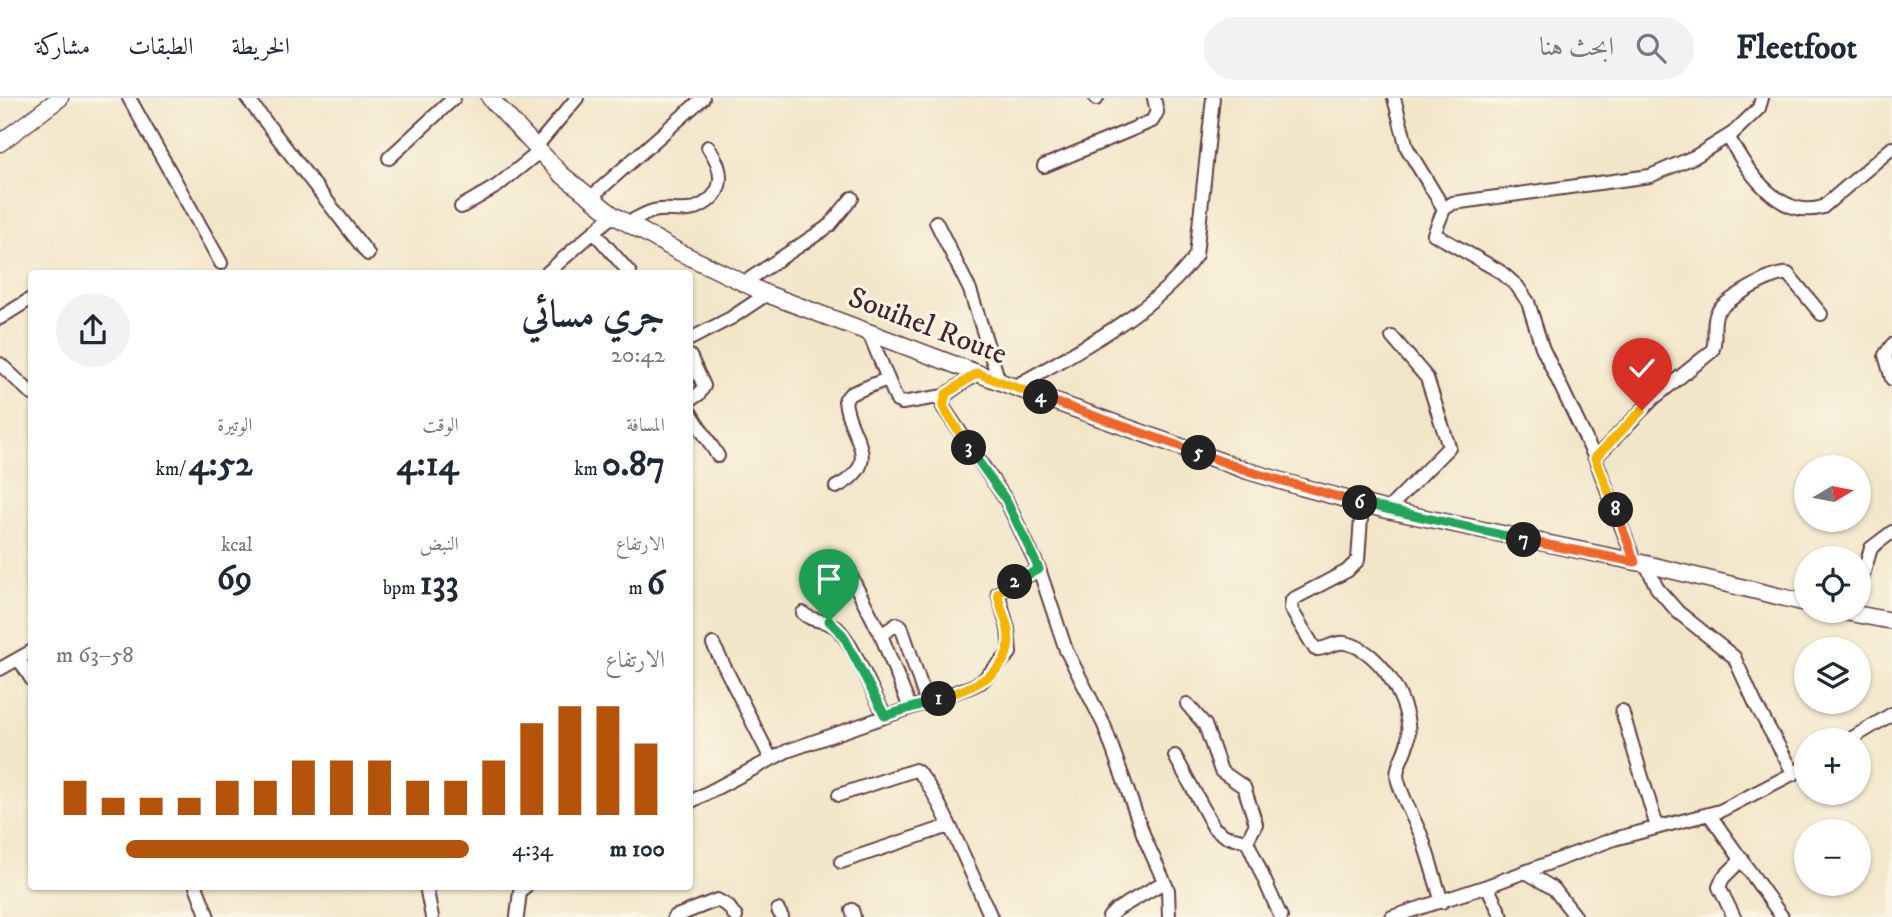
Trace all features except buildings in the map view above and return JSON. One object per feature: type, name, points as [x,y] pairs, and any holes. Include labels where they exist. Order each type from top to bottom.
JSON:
[{"type":"main road","points":[[0,143],[60,98]]},
{"type":"main road","name":"Souihel Route","points":[[490,98],[537,150],[613,215],[742,284],[767,294],[1248,471],[1387,510],[1640,563],[1794,600]]},
{"type":"main road","points":[[1871,617],[1892,621]]},
{"type":"street","points":[[129,98],[221,263]]},
{"type":"street","points":[[247,98],[368,254]]},
{"type":"street","points":[[389,158],[454,98]]},
{"type":"street","points":[[461,207],[497,187],[537,150],[577,98]]},
{"type":"street","points":[[590,198],[703,98]]},
{"type":"street","points":[[1044,166],[1152,121],[1157,112],[1154,98]]},
{"type":"street","points":[[936,222],[970,290],[1006,384],[1113,328],[1169,284],[1196,256],[1213,98]]},
{"type":"street","points":[[1394,98],[1408,148],[1444,209]]},
{"type":"street","points":[[1392,917],[1442,902],[1614,839],[1736,806],[1794,774],[1756,705],[1734,657],[1678,612],[1640,563],[1595,458],[1542,347],[1528,302],[1517,286],[1501,272],[1434,234],[1444,209],[1453,203],[1650,176],[1696,156],[1728,136],[1759,108],[1762,98]]},
{"type":"street","points":[[1728,136],[1741,160],[1762,186],[1779,200],[1811,209],[1823,206],[1892,148]]},
{"type":"street","points":[[628,223],[653,211],[692,209],[704,202],[720,186],[722,175],[708,147]]},
{"type":"street","points":[[742,284],[829,226],[852,198]]},
{"type":"street","points":[[550,270],[613,215]]},
{"type":"street","points":[[594,232],[627,270]]},
{"type":"street","points":[[1595,458],[1654,398],[1712,351],[1716,343],[1715,319],[1720,308],[1760,282],[1780,272],[1788,274],[1821,314]]},
{"type":"street","points":[[693,337],[731,318],[767,294]]},
{"type":"street","points":[[0,318],[15,305],[28,300]]},
{"type":"street","points":[[869,333],[887,379],[900,403],[944,396],[977,373]]},
{"type":"street","points":[[1387,510],[1449,447],[1427,378],[1392,337]]},
{"type":"street","points":[[1892,345],[1885,355],[1892,379]]},
{"type":"street","points":[[693,362],[704,386],[693,398]]},
{"type":"street","points":[[0,364],[28,390]]},
{"type":"street","points":[[836,488],[854,478],[860,471],[859,444],[845,400],[850,394],[887,379]]},
{"type":"street","points":[[944,396],[942,403],[952,424],[1006,500],[1039,569],[1066,650],[1104,725],[1164,882],[1170,900],[1170,917]]},
{"type":"street","points":[[693,417],[718,456]]},
{"type":"street","points":[[1362,504],[1358,560],[1354,566],[1292,600],[1291,610],[1315,649],[1342,642],[1370,654],[1383,669],[1402,704],[1409,733],[1405,754],[1398,768],[1398,779],[1422,838],[1442,902]]},
{"type":"street","points":[[1871,548],[1892,532]]},
{"type":"street","points":[[844,563],[881,635],[910,708]]},
{"type":"street","points":[[693,800],[771,759],[981,682],[1010,653],[1008,629],[998,593],[1039,569]]},
{"type":"street","points":[[803,613],[808,619],[829,621],[843,635],[885,716]]},
{"type":"street","points":[[881,635],[897,624],[901,626],[927,703]]},
{"type":"street","points":[[713,644],[771,759]]},
{"type":"street","points":[[0,669],[28,653]]},
{"type":"street","points":[[19,659],[28,674]]},
{"type":"street","points":[[1187,704],[1205,725],[1221,771],[1240,783],[1249,797],[1256,824],[1247,841]]},
{"type":"street","points":[[1622,711],[1657,827]]},
{"type":"street","points":[[1869,728],[1892,714]]},
{"type":"street","points":[[1175,756],[1214,828],[1225,836],[1247,841]]},
{"type":"street","points":[[839,795],[918,770],[949,826],[991,917]]},
{"type":"street","points":[[1709,814],[1782,917]]},
{"type":"street","points":[[841,862],[949,826]]},
{"type":"street","points":[[1247,841],[1281,917]]},
{"type":"street","points":[[1734,917],[1718,887],[1742,859]]},
{"type":"street","points":[[1526,872],[1554,889],[1576,917]]},
{"type":"street","points":[[1109,917],[1115,910],[1164,882]]},
{"type":"street","points":[[1487,886],[1502,917]]},
{"type":"street","points":[[198,890],[208,917]]},
{"type":"street","points":[[427,890],[432,917]]},
{"type":"street","points":[[517,917],[521,890]]},
{"type":"street","points":[[674,917],[717,900],[728,906],[736,917]]},
{"type":"route","points":[[829,621],[843,635],[885,716],[981,682],[1010,653],[1008,629],[998,593],[1039,569],[1016,517],[952,424],[942,403],[946,394],[977,373],[1248,471],[1301,487],[1387,510],[1635,562],[1595,458],[1642,410]]}]
